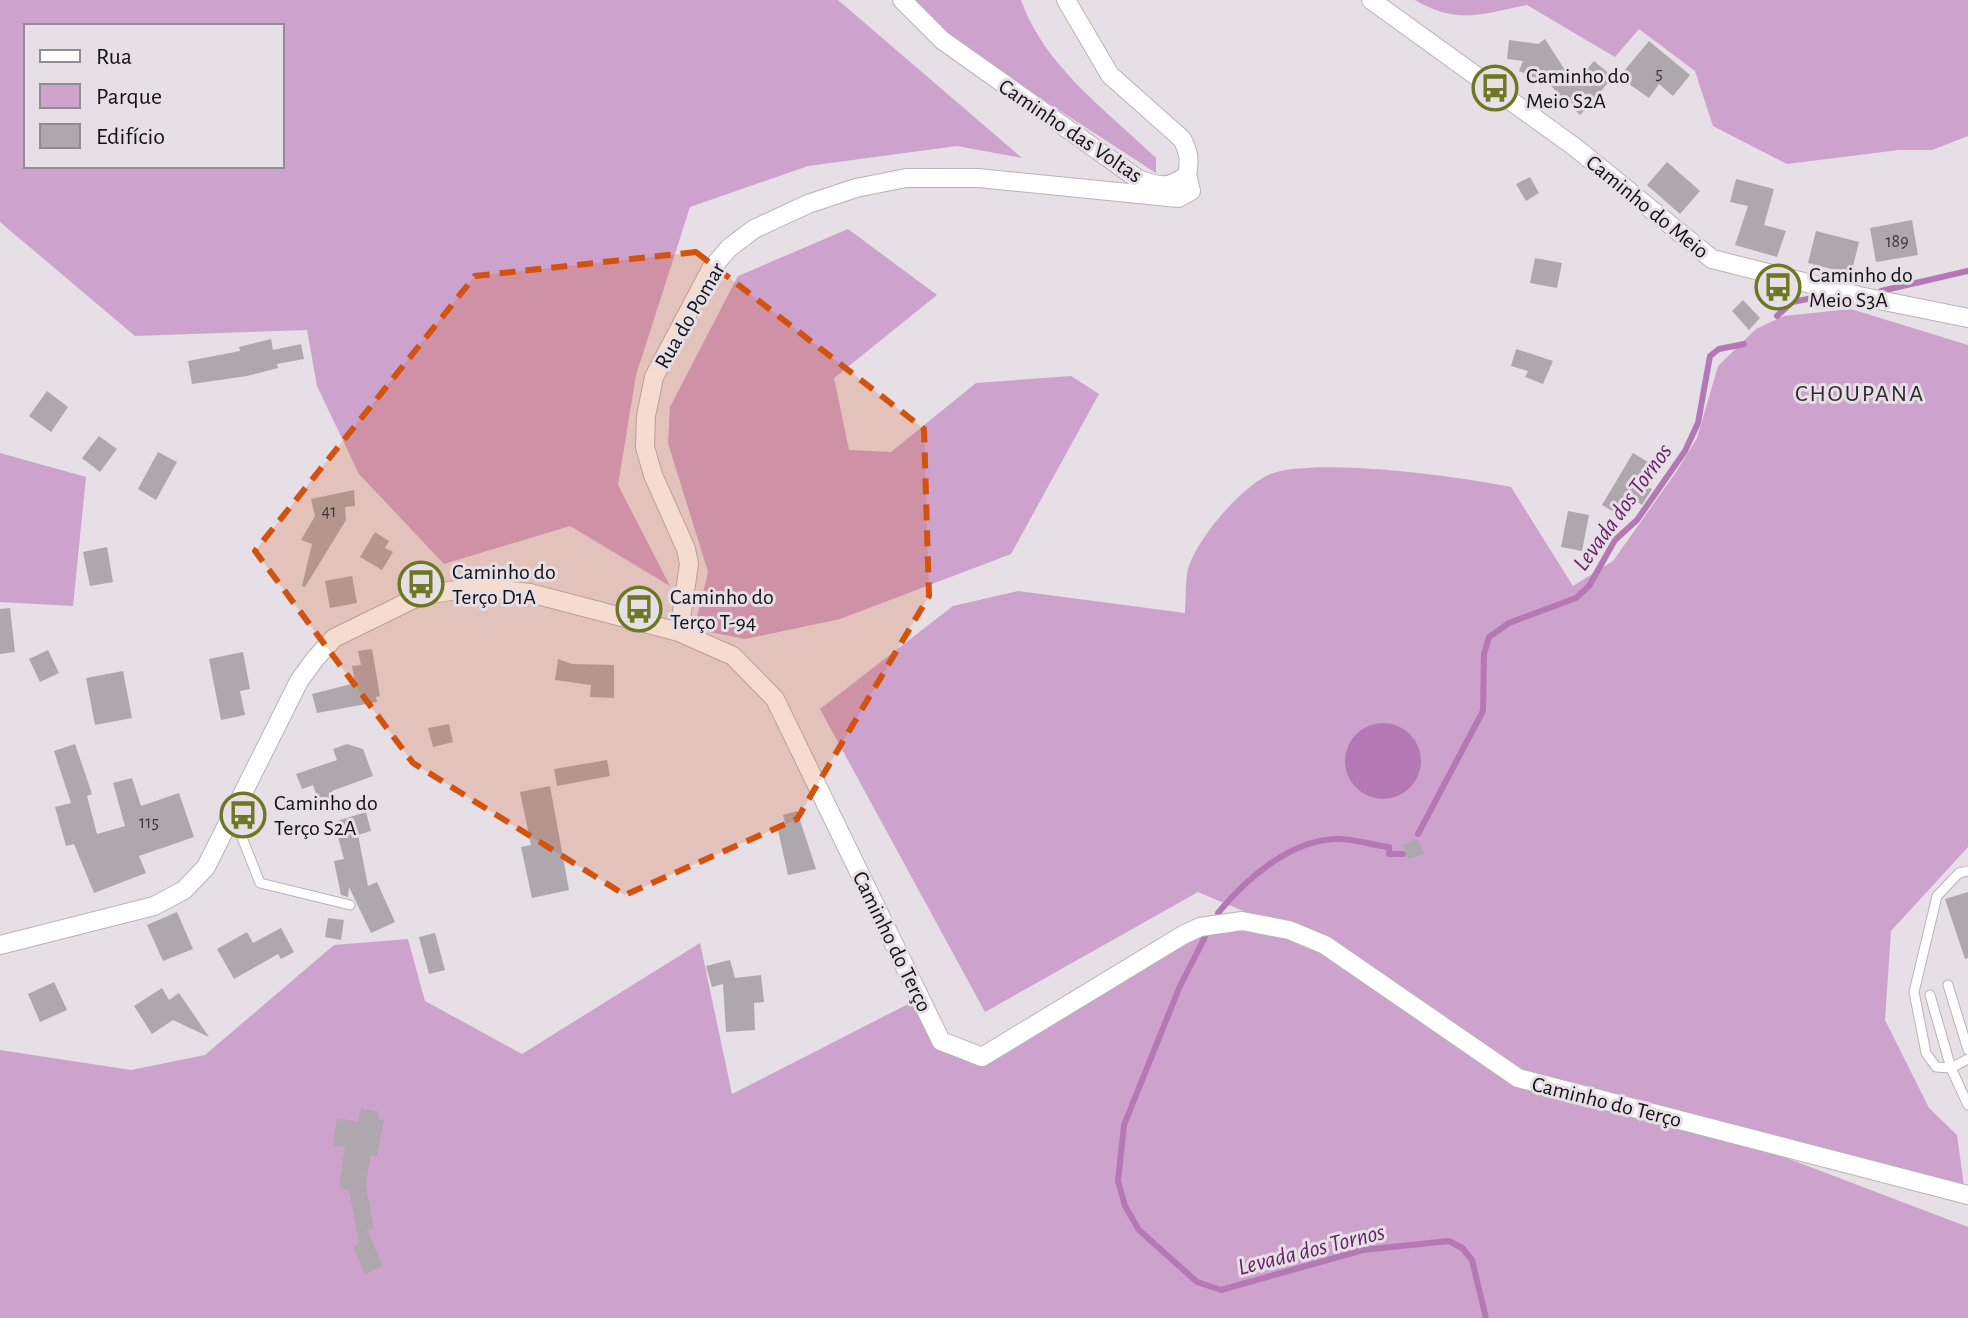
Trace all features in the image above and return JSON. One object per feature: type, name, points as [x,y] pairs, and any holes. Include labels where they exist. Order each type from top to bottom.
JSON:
[{"type":"street","name":"Caminho das Voltas","points":[[902,0],[942,40],[1138,179],[1168,186],[1187,175]]},
{"type":"street","points":[[1066,0],[1110,75],[1182,139],[1189,153],[1187,175]]},
{"type":"street","name":"Caminho do Meio","points":[[1371,0],[1576,148],[1712,259],[1859,296],[1968,318]]},
{"type":"street","name":"Rua do Pomar","points":[[679,632],[689,564],[653,475],[645,447],[646,416],[654,377],[711,269],[729,248],[754,229],[808,204],[856,188],[906,178],[978,178],[1178,198],[1191,191],[1187,175]]},
{"type":"street","name":"Caminho do Terço","points":[[0,945],[154,906],[184,890],[206,867],[299,681],[334,638],[420,596],[474,587],[530,593],[679,632],[733,656],[775,699],[941,1041],[982,1057],[1183,935],[1200,927],[1242,921],[1289,930],[1325,945],[1518,1078],[1968,1195]]},
{"type":"lane","points":[[227,827],[241,835],[260,883],[350,905]]},
{"type":"lane","points":[[1968,871],[1959,873],[1937,896],[1914,992],[1926,1053],[1936,1067],[1951,1068],[1968,1059]]},
{"type":"lane","points":[[1948,985],[1968,1050]]},
{"type":"lane","points":[[1930,995],[1951,1068],[1968,1105]]},
{"type":"highlighted area","points":[[696,252],[924,429],[929,596],[797,819],[625,895],[413,763],[255,551],[475,276]]},
{"type":"green space","points":[[0,0],[838,0],[1022,158],[957,146],[808,166],[690,207],[636,375],[618,485],[670,586],[570,526],[444,564],[359,474],[317,386],[307,330],[135,336],[0,222]]},
{"type":"green space","points":[[911,0],[1021,0],[1031,24],[1061,67],[1156,158],[1156,173],[946,37]]},
{"type":"green space","points":[[1415,0],[1968,0],[1968,136],[1932,150],[1899,150],[1787,164],[1713,126],[1695,71],[1639,29],[1615,57],[1527,5],[1483,14],[1457,15],[1430,8]]},
{"type":"green space","points":[[848,229],[937,295],[834,378],[849,450],[891,452],[976,383],[1071,376],[1099,394],[1011,554],[840,619],[745,639],[694,629],[708,572],[668,443],[670,407],[738,276]]},
{"type":"green space","points":[[1851,309],[1968,345],[1968,847],[1891,931],[1885,1020],[1929,1108],[1957,1135],[1965,1193],[1710,1129],[1968,1227],[1968,1318],[0,1318],[0,1050],[131,1070],[205,1055],[334,945],[408,939],[425,1001],[522,1054],[700,943],[732,1094],[920,998],[941,1041],[982,1057],[1200,927],[1283,928],[1198,892],[985,1012],[820,709],[953,606],[1018,591],[1185,613],[1188,569],[1209,530],[1231,504],[1255,483],[1286,470],[1314,467],[1386,470],[1511,487],[1573,586],[1613,561],[1676,472],[1697,438],[1718,366],[1756,329],[1784,316]]},
{"type":"green space","points":[[0,453],[86,477],[73,606],[0,602]]},
{"type":"shaded area","points":[[1376,723],[1390,723],[1404,729],[1415,740],[1421,761],[1418,776],[1410,788],[1390,799],[1376,799],[1362,793],[1351,782],[1345,768],[1345,754],[1351,740],[1362,729]]},
{"type":"building","points":[[1545,39],[1574,84],[1594,61],[1613,77],[1580,115],[1548,83],[1519,71],[1523,61],[1507,59],[1509,40],[1538,44]]},
{"type":"building","points":[[1649,41],[1690,75],[1673,96],[1659,84],[1649,98],[1619,77]]},
{"type":"building","points":[[1667,162],[1700,191],[1680,214],[1647,185]]},
{"type":"building","points":[[1530,177],[1539,193],[1526,201],[1516,184]]},
{"type":"building","points":[[1736,179],[1774,189],[1764,225],[1786,231],[1777,257],[1735,245],[1748,206],[1730,202]]},
{"type":"building","points":[[1912,220],[1918,255],[1876,262],[1870,228]]},
{"type":"building","points":[[1816,231],[1859,242],[1851,274],[1808,263]]},
{"type":"building","points":[[1535,258],[1562,263],[1557,288],[1530,283]]},
{"type":"building","points":[[1743,300],[1760,318],[1749,330],[1732,311]]},
{"type":"building","points":[[271,339],[273,350],[301,344],[304,359],[277,364],[278,368],[247,376],[192,384],[188,361],[240,351],[239,347]]},
{"type":"building","points":[[1516,349],[1553,361],[1543,384],[1525,377],[1528,371],[1511,366]]},
{"type":"building","points":[[47,391],[68,407],[51,432],[29,416]]},
{"type":"building","points":[[99,436],[117,449],[100,472],[82,458]]},
{"type":"building","points":[[158,452],[177,462],[156,500],[138,489]]},
{"type":"building","points":[[1633,453],[1658,468],[1647,486],[1652,489],[1642,505],[1632,498],[1621,516],[1602,505]]},
{"type":"building","points":[[354,490],[355,506],[345,507],[346,520],[305,587],[302,586],[312,544],[301,540],[315,516],[311,499]]},
{"type":"building","points":[[1568,511],[1589,515],[1582,551],[1561,547]]},
{"type":"building","points":[[375,532],[389,541],[385,548],[393,552],[382,570],[360,557]]},
{"type":"building","points":[[107,547],[113,582],[90,586],[83,552]]},
{"type":"building","points":[[352,576],[357,603],[330,608],[325,581]]},
{"type":"building","points":[[10,608],[15,652],[0,654],[0,609]]},
{"type":"building","points":[[372,649],[380,696],[376,697],[377,702],[317,713],[312,694],[355,683],[352,666],[361,665],[358,651]]},
{"type":"building","points":[[48,650],[59,673],[40,682],[29,659]]},
{"type":"building","points":[[243,652],[250,689],[240,691],[245,715],[221,720],[209,659]]},
{"type":"building","points":[[558,659],[572,664],[614,665],[614,698],[590,697],[591,685],[555,680]]},
{"type":"building","points":[[123,671],[132,718],[95,725],[86,678]]},
{"type":"building","points":[[449,724],[453,742],[433,747],[428,728]]},
{"type":"building","points":[[75,744],[92,794],[87,796],[97,834],[125,826],[113,783],[132,778],[141,806],[179,793],[194,837],[139,856],[146,873],[94,893],[74,844],[66,846],[55,807],[71,803],[54,751]]},
{"type":"building","points":[[347,744],[363,749],[373,776],[332,791],[337,805],[322,810],[313,785],[302,789],[296,774],[337,760],[333,749]]},
{"type":"building","points":[[607,760],[610,776],[557,786],[554,769]]},
{"type":"building","points":[[550,786],[569,890],[532,898],[521,847],[531,845],[520,792]]},
{"type":"building","points":[[797,811],[816,869],[788,875],[778,830],[786,827],[783,815]]},
{"type":"building","points":[[366,812],[371,831],[358,835],[368,886],[377,882],[395,922],[371,933],[349,887],[348,897],[341,895],[334,861],[344,859],[334,822]]},
{"type":"building","points":[[1418,839],[1424,854],[1408,859],[1403,845]]},
{"type":"building","points":[[1968,892],[1968,958],[1965,959],[1945,899]]},
{"type":"building","points":[[177,912],[193,949],[163,961],[147,925]]},
{"type":"building","points":[[328,918],[344,920],[341,940],[325,937]]},
{"type":"building","points":[[281,928],[294,952],[281,959],[278,954],[234,979],[217,949],[247,932],[253,943]]},
{"type":"building","points":[[435,933],[445,970],[429,974],[419,937]]},
{"type":"building","points":[[730,960],[735,978],[761,975],[764,1002],[754,1003],[755,1030],[726,1032],[723,984],[712,987],[706,966]]},
{"type":"building","points":[[54,982],[67,1010],[40,1022],[28,994]]},
{"type":"building","points":[[162,988],[169,1000],[179,993],[209,1037],[173,1020],[152,1034],[134,1006]]},
{"type":"building","points":[[361,1108],[379,1112],[378,1119],[384,1120],[377,1156],[370,1155],[366,1186],[374,1229],[367,1230],[383,1266],[365,1274],[353,1246],[359,1243],[349,1190],[339,1188],[345,1147],[333,1145],[337,1118],[358,1122]]},
{"type":"waterway","name":"Levada dos Tornos","points":[[1881,291],[1968,271]]},
{"type":"waterway","name":"Levada dos Tornos","points":[[1777,316],[1792,302],[1808,299]]},
{"type":"waterway","name":"Levada dos Tornos","points":[[1418,834],[1483,711],[1484,654],[1489,637],[1509,623],[1576,598],[1589,586],[1615,540],[1637,520],[1685,451],[1698,423],[1710,356],[1719,349],[1744,344]]},
{"type":"waterway","name":"Levada dos Tornos","points":[[1218,913],[1242,887],[1270,864],[1285,854],[1318,841],[1342,839],[1389,847],[1389,854],[1403,854]]},
{"type":"waterway","name":"Levada dos Tornos","points":[[1205,937],[1180,986],[1124,1125],[1118,1181],[1125,1206],[1139,1230],[1197,1282],[1221,1290],[1363,1250],[1449,1241],[1462,1248],[1472,1260],[1486,1318]]},
{"type":"place","name":"Caminho do Meio S2A","points":[[1495,88]]},
{"type":"place","name":"Caminho do Meio S3A","points":[[1778,287]]},
{"type":"place","name":"Caminho do Terço D1A","points":[[421,584]]},
{"type":"place","name":"Caminho do Terço T-94","points":[[639,609]]},
{"type":"place","name":"Caminho do Terço S2A","points":[[243,815]]},
{"type":"district","name":"CHOUPANA","points":[[1860,393]]}]
